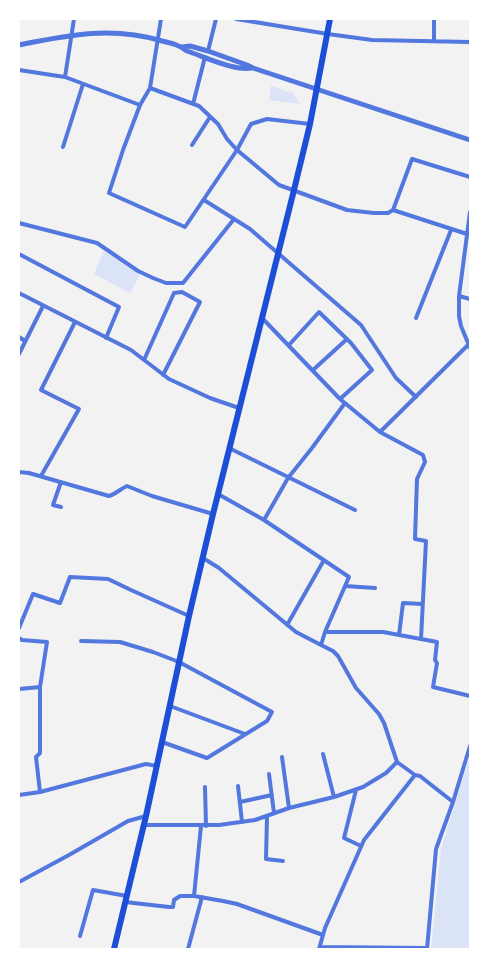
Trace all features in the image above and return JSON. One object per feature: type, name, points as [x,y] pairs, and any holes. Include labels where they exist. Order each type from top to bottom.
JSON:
[{"type":"main road","points":[[114,949],[144,825],[213,514],[310,124],[330,19]]},
{"type":"street","points":[[65,77],[74,19]]},
{"type":"street","points":[[161,19],[150,88],[140,104],[122,150],[109,193],[185,227],[237,150],[251,124],[267,119],[310,124]]},
{"type":"street","points":[[208,51],[216,19]]},
{"type":"street","points":[[236,19],[372,40],[470,42]]},
{"type":"street","points":[[434,19],[434,40]]},
{"type":"street","points":[[19,45],[73,34],[96,32],[117,33],[157,40],[182,47],[190,46],[470,140]]},
{"type":"street","points":[[182,47],[187,51],[245,70],[253,68]]},
{"type":"street","points":[[193,104],[205,57]]},
{"type":"street","points":[[19,70],[65,77],[140,104]]},
{"type":"street","points":[[63,147],[83,84]]},
{"type":"street","points":[[150,88],[199,106],[218,124],[227,139],[237,150],[279,185],[347,210],[374,213],[393,210],[467,234]]},
{"type":"street","points":[[192,145],[210,117]]},
{"type":"street","points":[[393,210],[412,159],[470,177]]},
{"type":"street","points":[[204,200],[250,229],[361,326],[396,378],[416,397]]},
{"type":"street","points":[[380,432],[469,347],[459,316],[459,296],[470,212]]},
{"type":"street","points":[[19,223],[97,243],[138,271],[153,278],[166,283],[183,283],[234,219]]},
{"type":"street","points":[[416,318],[451,230]]},
{"type":"street","points":[[19,254],[119,307],[106,338]]},
{"type":"street","points":[[144,360],[174,293],[182,292],[200,302],[163,375]]},
{"type":"street","points":[[19,293],[131,350],[168,379],[210,398],[239,408]]},
{"type":"street","points":[[459,296],[470,299]]},
{"type":"street","points":[[19,354],[43,306]]},
{"type":"street","points":[[288,345],[319,312],[347,340],[372,370],[340,399]]},
{"type":"street","points":[[263,319],[340,399],[380,432],[423,455],[425,458],[426,462],[417,479],[415,539],[426,542],[421,639]]},
{"type":"street","points":[[41,476],[80,409],[42,390],[75,322]]},
{"type":"street","points":[[19,337],[25,341]]},
{"type":"street","points":[[313,370],[347,340]]},
{"type":"street","points":[[264,520],[288,478],[345,403]]},
{"type":"street","points":[[229,448],[355,510]]},
{"type":"street","points":[[19,472],[41,476],[108,496],[127,486],[152,496],[213,514]]},
{"type":"street","points":[[61,482],[53,505],[61,507]]},
{"type":"street","points":[[218,494],[264,520],[349,577],[325,632],[322,644]]},
{"type":"street","points":[[203,558],[219,568],[287,625],[308,639],[322,644],[333,651],[338,656],[356,688],[379,714],[384,723],[397,762],[415,775],[420,776],[453,802]]},
{"type":"street","points":[[287,625],[324,560]]},
{"type":"street","points":[[19,628],[33,594],[60,603],[70,577],[108,579],[189,616]]},
{"type":"street","points":[[344,586],[375,588]]},
{"type":"street","points":[[399,635],[403,603],[422,604]]},
{"type":"street","points":[[325,632],[383,632],[437,642],[435,660],[437,663],[433,687],[470,696]]},
{"type":"street","points":[[19,638],[22,640],[47,642],[40,687],[40,753],[36,758],[40,792]]},
{"type":"street","points":[[81,641],[120,642],[153,652],[179,662],[272,712],[266,721],[207,758],[162,742]]},
{"type":"street","points":[[19,689],[40,687]]},
{"type":"street","points":[[170,706],[245,734]]},
{"type":"street","points":[[415,775],[364,840],[325,928],[320,948],[427,949],[436,849],[470,746]]},
{"type":"street","points":[[323,754],[334,797]]},
{"type":"street","points":[[282,757],[289,808]]},
{"type":"street","points":[[144,825],[206,826],[255,820],[289,808],[356,790],[386,773],[397,762]]},
{"type":"street","points":[[19,795],[40,792],[146,764],[157,766]]},
{"type":"street","points":[[269,774],[274,813]]},
{"type":"street","points":[[238,786],[242,822]]},
{"type":"street","points":[[205,787],[206,826]]},
{"type":"street","points":[[356,790],[344,838],[362,846]]},
{"type":"street","points":[[240,802],[272,795]]},
{"type":"street","points":[[19,882],[128,821],[146,816]]},
{"type":"street","points":[[267,816],[266,859],[283,861]]},
{"type":"street","points":[[194,896],[201,826]]},
{"type":"street","points":[[80,936],[93,890],[126,899],[169,907],[173,907],[174,900],[180,896],[202,897],[237,904],[323,935]]},
{"type":"street","points":[[188,949],[202,897]]},
{"type":"shaded area","points":[[271,86],[293,93],[300,104],[269,100]]},
{"type":"shaded area","points":[[104,251],[140,275],[130,293],[94,274]]},
{"type":"shaded area","points":[[470,756],[470,949],[431,949],[441,849]]}]
